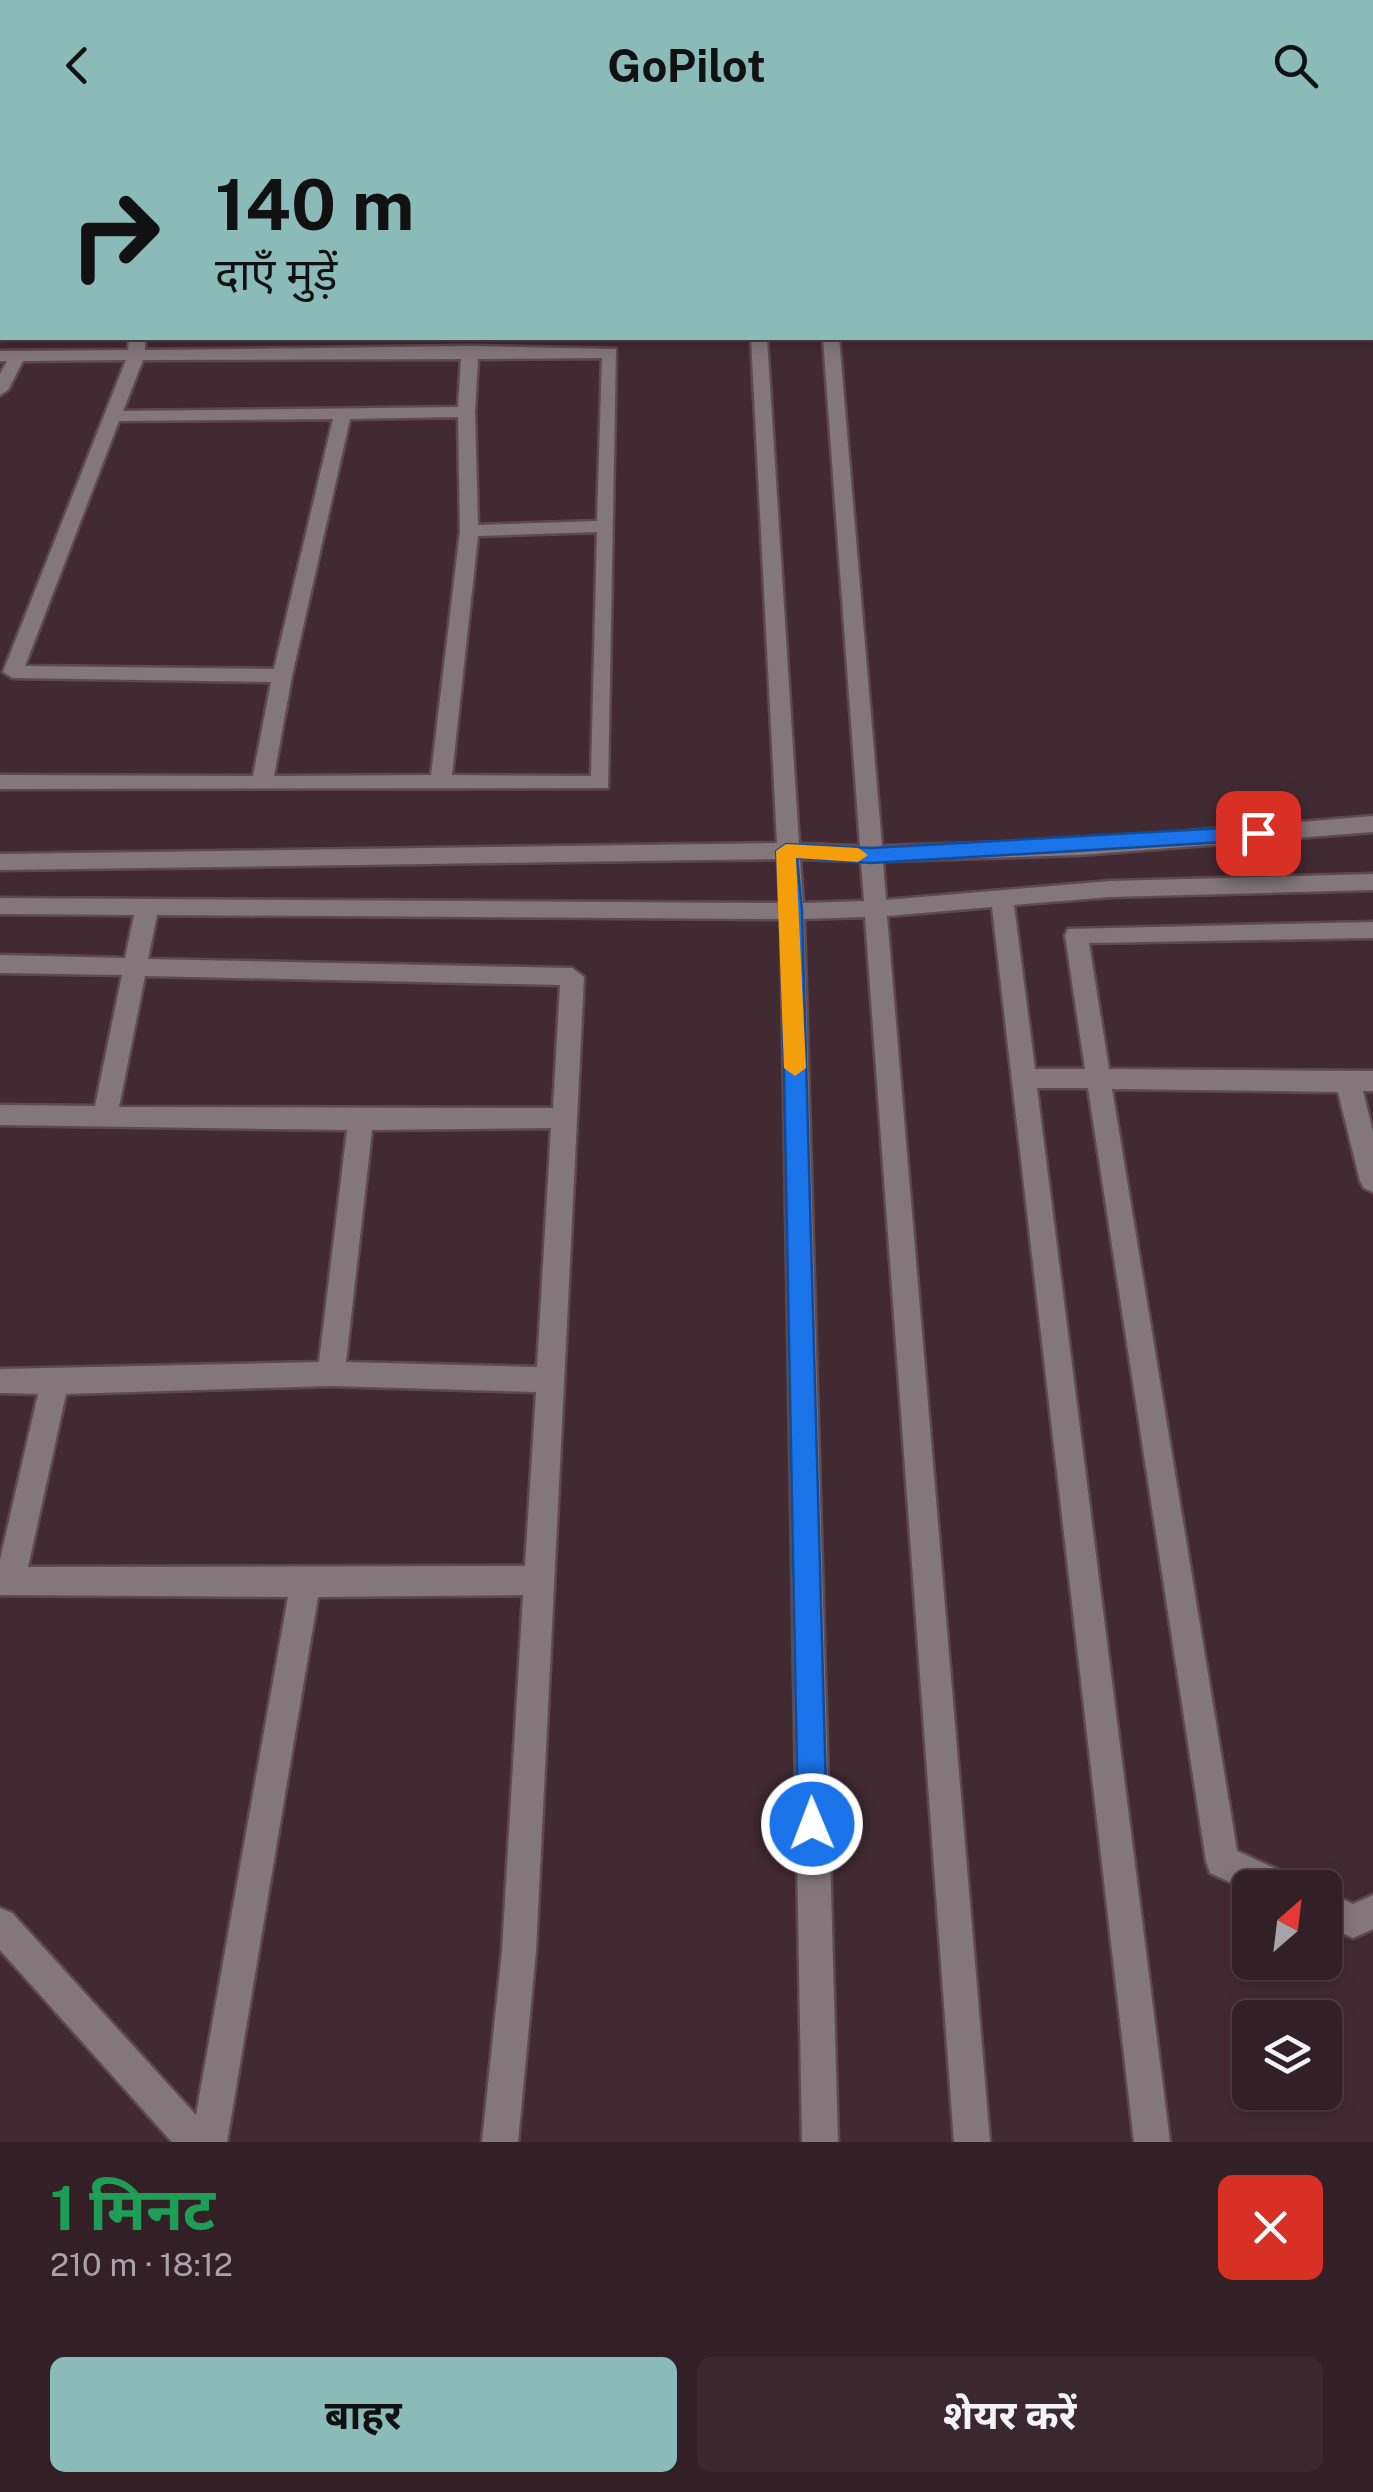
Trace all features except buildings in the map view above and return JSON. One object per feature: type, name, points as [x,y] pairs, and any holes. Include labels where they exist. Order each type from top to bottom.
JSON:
[{"type":"street","points":[[758,340],[792,911],[820,2142]]},
{"type":"street","points":[[831,340],[972,2142]]},
{"type":"street","points":[[136,346],[7,672],[282,676]]},
{"type":"street","points":[[0,390],[8,357],[136,346],[610,353],[601,783],[0,782]]},
{"type":"street","points":[[441,780],[469,531],[466,412],[470,351]]},
{"type":"street","points":[[111,416],[466,412]]},
{"type":"street","points":[[262,784],[282,676],[343,414]]},
{"type":"street","points":[[469,531],[606,526]]},
{"type":"street","points":[[0,862],[786,851],[871,856],[1143,842],[1373,824]]},
{"type":"street","points":[[0,906],[792,911],[876,909],[1110,888],[1373,882]]},
{"type":"street","points":[[1110,888],[1118,934]]},
{"type":"street","points":[[1002,898],[1152,2142]]},
{"type":"street","points":[[105,1116],[148,907]]},
{"type":"street","points":[[1241,1870],[1222,1861],[1076,936],[1373,930]]},
{"type":"street","points":[[0,964],[136,964],[572,978],[518,1951],[500,2142]]},
{"type":"street","points":[[1023,1078],[1360,1082],[1373,1181]]},
{"type":"street","points":[[0,1115],[361,1120],[565,1118]]},
{"type":"street","points":[[331,1374],[361,1120]]},
{"type":"street","points":[[0,1381],[331,1374],[550,1380]]},
{"type":"street","points":[[55,1382],[5,1581],[540,1580]]},
{"type":"street","points":[[209,2142],[304,1583]]},
{"type":"street","points":[[1342,1916],[1353,1921],[1373,1912]]},
{"type":"street","points":[[0,1925],[196,2142]]},
{"type":"slow traffic","points":[[795,1068],[792,911],[786,851],[858,855]]},
{"type":"route","points":[[812,1824],[792,911],[786,851],[871,856],[1258,833]]}]
